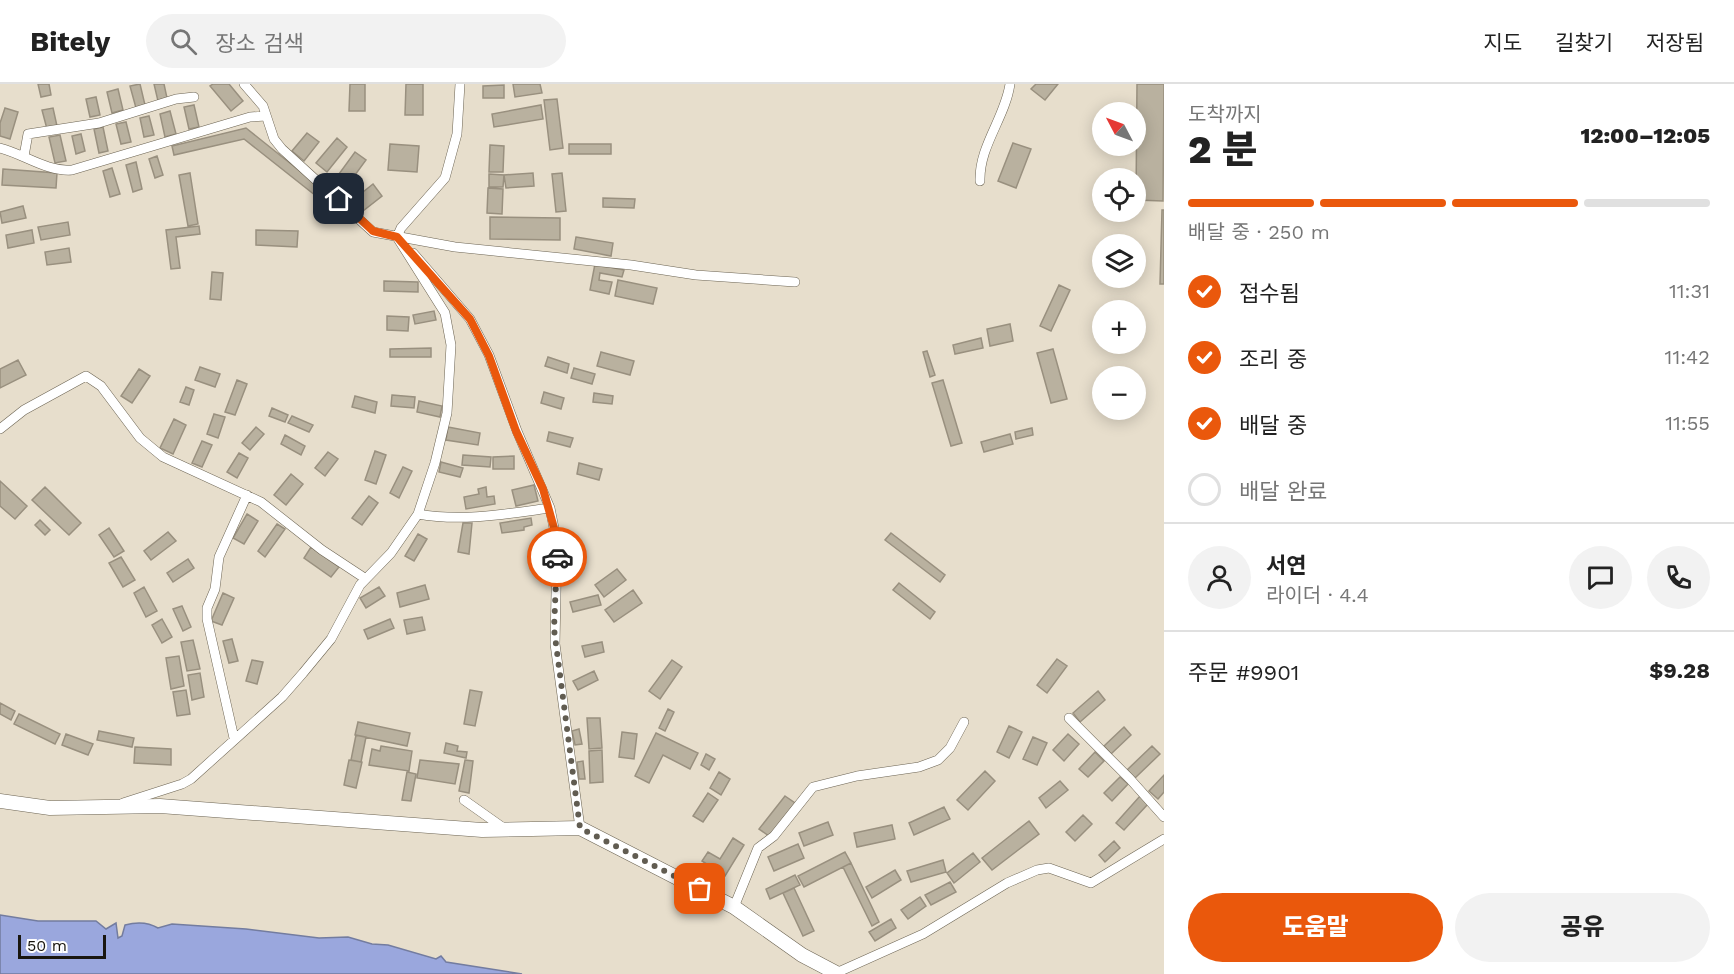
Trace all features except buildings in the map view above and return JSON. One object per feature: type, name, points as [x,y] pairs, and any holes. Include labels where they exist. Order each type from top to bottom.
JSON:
[{"type":"main road","points":[[0,801],[50,807],[160,806],[482,830],[580,828],[734,907],[802,955],[837,974]]},
{"type":"street","points":[[244,84],[263,106],[274,139],[282,149],[373,231],[455,247],[631,265],[696,275],[795,282]]},
{"type":"street","points":[[397,237],[401,228],[445,178],[457,134],[460,84]]},
{"type":"street","points":[[980,181],[984,153],[1001,115],[1010,84]]},
{"type":"street","points":[[24,156],[28,134],[99,123],[176,99],[195,97]]},
{"type":"street","points":[[0,148],[62,171],[72,170],[250,117],[267,117]]},
{"type":"street","points":[[397,237],[470,319],[489,356],[516,431],[549,508],[557,543],[555,644],[580,828]]},
{"type":"street","points":[[112,807],[182,784],[282,697],[321,652],[366,579],[391,553],[418,514],[435,463],[447,413],[452,345],[445,313],[397,237]]},
{"type":"street","points":[[0,429],[24,410],[86,376],[101,386],[140,438],[163,457],[261,502],[322,550],[366,579]]},
{"type":"street","points":[[234,738],[207,619],[207,608],[215,590],[219,557],[247,495]]},
{"type":"street","points":[[418,514],[435,517],[488,516],[549,508]]},
{"type":"street","points":[[1069,718],[1130,779],[1164,818]]},
{"type":"street","points":[[734,907],[758,848],[774,836],[813,787],[857,776],[919,767],[938,760],[950,748],[964,722]]},
{"type":"street","points":[[464,800],[505,829]]},
{"type":"street","points":[[837,974],[923,934],[1006,883],[1049,867],[1090,883],[1164,839]]},
{"type":"water","points":[[0,915],[38,921],[96,921],[106,929],[116,923],[118,938],[122,936],[125,925],[138,923],[158,928],[172,924],[246,929],[319,938],[348,937],[372,944],[388,945],[436,959],[441,956],[446,962],[522,974],[0,974]]},
{"type":"way so far","points":[[557,557],[554,629],[564,728],[580,828],[700,889]]},
{"type":"route","points":[[339,199],[373,231],[397,237],[460,304],[470,319],[489,356],[516,431],[543,489],[554,528],[557,557]]}]
